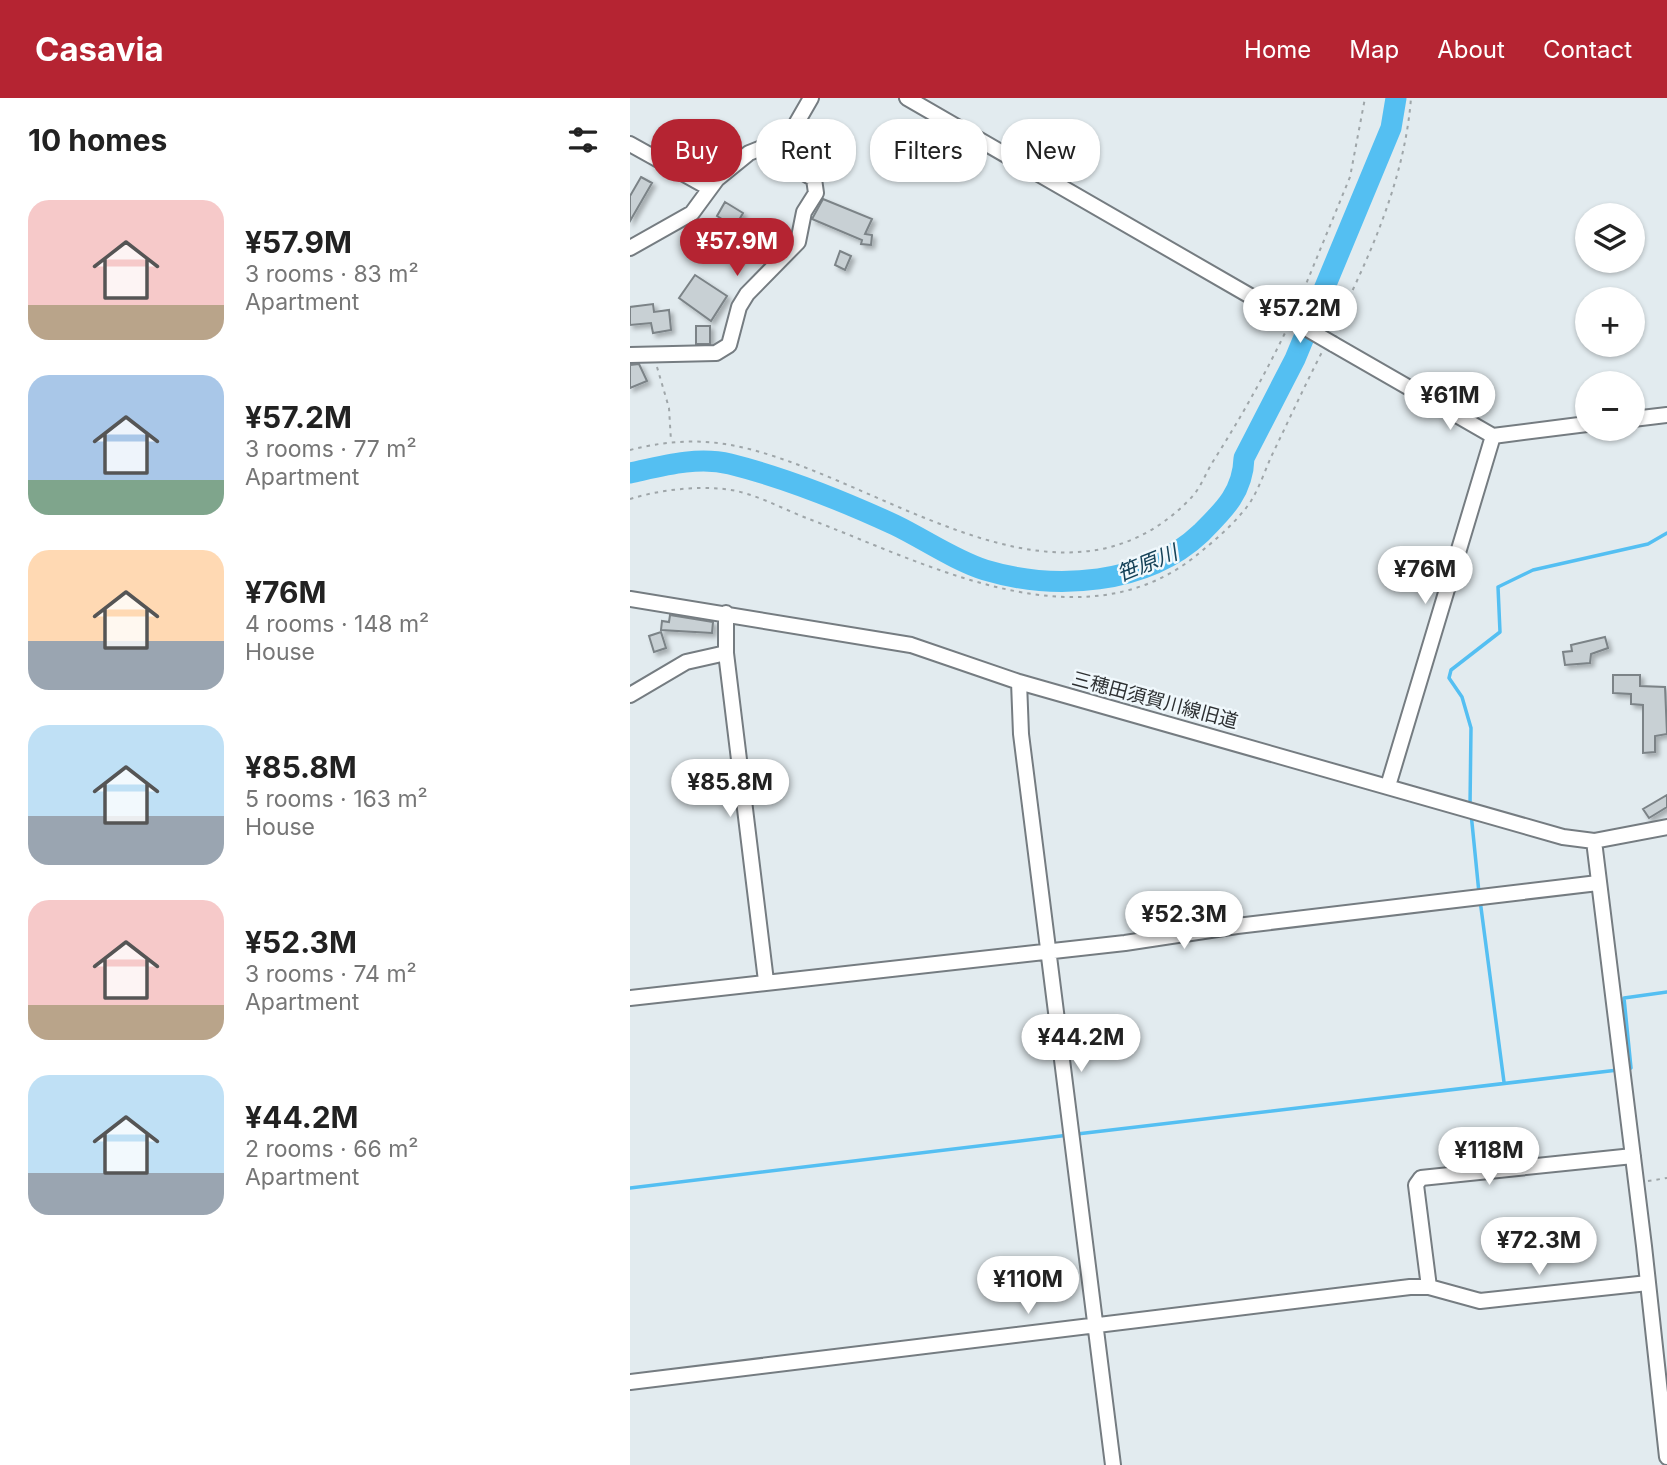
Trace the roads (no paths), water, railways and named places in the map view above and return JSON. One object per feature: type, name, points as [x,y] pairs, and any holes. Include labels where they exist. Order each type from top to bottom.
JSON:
[{"type":"street","points":[[799,119],[811,98]]},
{"type":"street","points":[[907,98],[1493,436],[1575,426]]},
{"type":"street","points":[[630,144],[709,188]]},
{"type":"street","points":[[630,248],[692,213],[709,188],[749,153],[756,150]]},
{"type":"street","points":[[630,355],[656,356],[724,349],[732,337],[738,307],[747,294],[798,242],[804,212],[816,193],[816,182]]},
{"type":"street","points":[[1645,418],[1667,415]]},
{"type":"street","points":[[1388,786],[1493,436]]},
{"type":"street","name":"三穂田須賀川線旧道","points":[[630,599],[911,645],[1019,682],[1563,837],[1594,841],[1667,827]]},
{"type":"street","points":[[726,613],[726,653],[766,981]]},
{"type":"street","points":[[630,695],[686,662],[726,653]]},
{"type":"street","points":[[1019,682],[1021,734],[1112,1465]]},
{"type":"street","points":[[1594,841],[1662,1384],[1667,1457]]},
{"type":"street","points":[[630,998],[1598,883]]},
{"type":"street","points":[[1429,1287],[1416,1185],[1421,1178],[1633,1156]]},
{"type":"street","points":[[630,1382],[1429,1287],[1480,1301],[1648,1283]]},
{"type":"waterway","name":"笹原川","points":[[630,473],[680,463],[705,461],[730,464],[835,499],[895,525],[973,566],[1012,577],[1070,581],[1099,579],[1154,564],[1201,533],[1236,491],[1244,458],[1295,359],[1391,128],[1396,98]]},
{"type":"waterway","points":[[1470,806],[1471,728],[1462,697],[1449,678],[1451,670],[1500,632],[1498,587],[1533,570],[1648,544],[1667,533]]},
{"type":"waterway","points":[[1471,813],[1479,893]]},
{"type":"waterway","points":[[1480,900],[1504,1082]]},
{"type":"waterway","points":[[1626,1069],[1631,1068],[1624,998],[1667,992]]},
{"type":"waterway","points":[[1077,1134],[1618,1070]]},
{"type":"waterway","points":[[630,1188],[1069,1135]]}]
